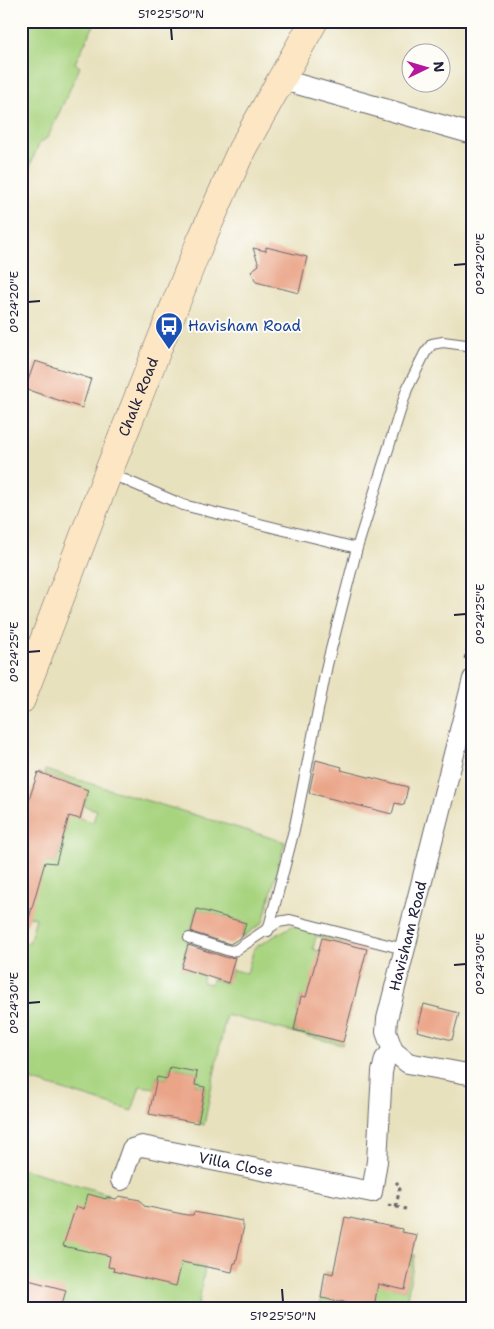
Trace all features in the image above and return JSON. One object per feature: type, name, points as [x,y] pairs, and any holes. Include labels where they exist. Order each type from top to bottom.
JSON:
[{"type":"street","name":"Chalk Road","points":[[21,700],[108,473],[199,245],[242,149],[314,21]]},
{"type":"street","points":[[281,77],[290,82],[376,108],[473,134]]},
{"type":"street","name":"Havisham Road","points":[[393,1051],[387,1036],[386,1024],[468,672]]},
{"type":"street","points":[[379,1199],[377,1161],[382,1072],[385,1059],[393,1051],[408,1063],[473,1075]]},
{"type":"street","name":"Villa Close","points":[[121,1180],[132,1149],[142,1146],[379,1199]]},
{"type":"lane","points":[[268,931],[295,826],[327,665],[356,548],[407,389],[424,353],[432,344],[443,342],[473,346]]},
{"type":"lane","points":[[108,473],[182,505],[356,548]]},
{"type":"lane","points":[[189,938],[233,950],[268,931],[281,921],[295,920],[404,949]]},
{"type":"path","points":[[468,672],[473,628]]},
{"type":"path","points":[[392,1177],[400,1186],[396,1207]]},
{"type":"path","points":[[379,1199],[396,1207],[406,1209]]},
{"type":"green space","points":[[21,21],[96,21],[75,63],[80,67],[48,137],[39,144],[21,187]]},
{"type":"green space","points":[[45,770],[285,842],[263,922],[242,938],[246,923],[197,909],[181,968],[204,975],[202,982],[211,984],[212,979],[227,983],[232,970],[247,973],[254,948],[292,926],[355,941],[353,946],[316,936],[313,949],[319,951],[311,999],[301,996],[297,1013],[307,1015],[296,1021],[294,1030],[343,1042],[342,1045],[226,1015],[204,1125],[198,1123],[205,1087],[195,1085],[197,1072],[170,1067],[167,1079],[157,1077],[155,1088],[140,1086],[132,1111],[21,1077],[21,941],[29,943],[36,918],[21,914],[43,862],[56,863],[66,827],[35,806],[93,822],[97,810],[84,806],[88,790],[44,774]]},
{"type":"green space","points":[[21,1168],[108,1194],[99,1223],[179,1261],[205,1267],[198,1308],[48,1308],[21,1282],[25,1269],[21,1268]]},
{"type":"green space","points":[[412,1255],[415,1255],[405,1308],[320,1308],[325,1272],[337,1274],[391,1273],[389,1286],[405,1290]]},
{"type":"building","points":[[266,247],[307,257],[299,293],[256,282],[251,271],[259,265],[253,248],[266,251]]},
{"type":"building","points":[[35,361],[91,379],[82,408],[25,389]]},
{"type":"building","points":[[316,760],[342,767],[341,770],[408,787],[404,805],[395,803],[392,814],[309,793]]},
{"type":"building","points":[[38,772],[88,790],[80,819],[69,816],[56,863],[45,862],[27,925],[21,924],[21,824]]},
{"type":"building","points":[[197,909],[246,923],[242,937],[230,944],[191,932]]},
{"type":"building","points":[[322,938],[367,949],[343,1042],[294,1030],[301,996],[306,997]]},
{"type":"building","points":[[188,945],[228,958],[235,957],[228,983],[181,968]]},
{"type":"building","points":[[424,1004],[459,1013],[452,1040],[417,1031]]},
{"type":"building","points":[[170,1067],[197,1072],[195,1085],[205,1087],[198,1123],[149,1114],[157,1077],[167,1079]]},
{"type":"building","points":[[88,1194],[106,1199],[107,1197],[116,1199],[119,1196],[140,1200],[144,1206],[187,1215],[193,1215],[194,1212],[242,1221],[244,1226],[236,1263],[234,1263],[232,1272],[182,1262],[176,1286],[113,1271],[114,1268],[108,1267],[110,1256],[63,1246],[76,1206],[84,1209]]},
{"type":"building","points":[[345,1217],[402,1229],[402,1232],[417,1235],[405,1290],[378,1284],[374,1307],[321,1298],[325,1272],[333,1274]]},
{"type":"building","points":[[21,1278],[66,1290],[61,1308],[21,1308]]},
{"type":"place","name":"Havisham Road","points":[[169,350]]}]
